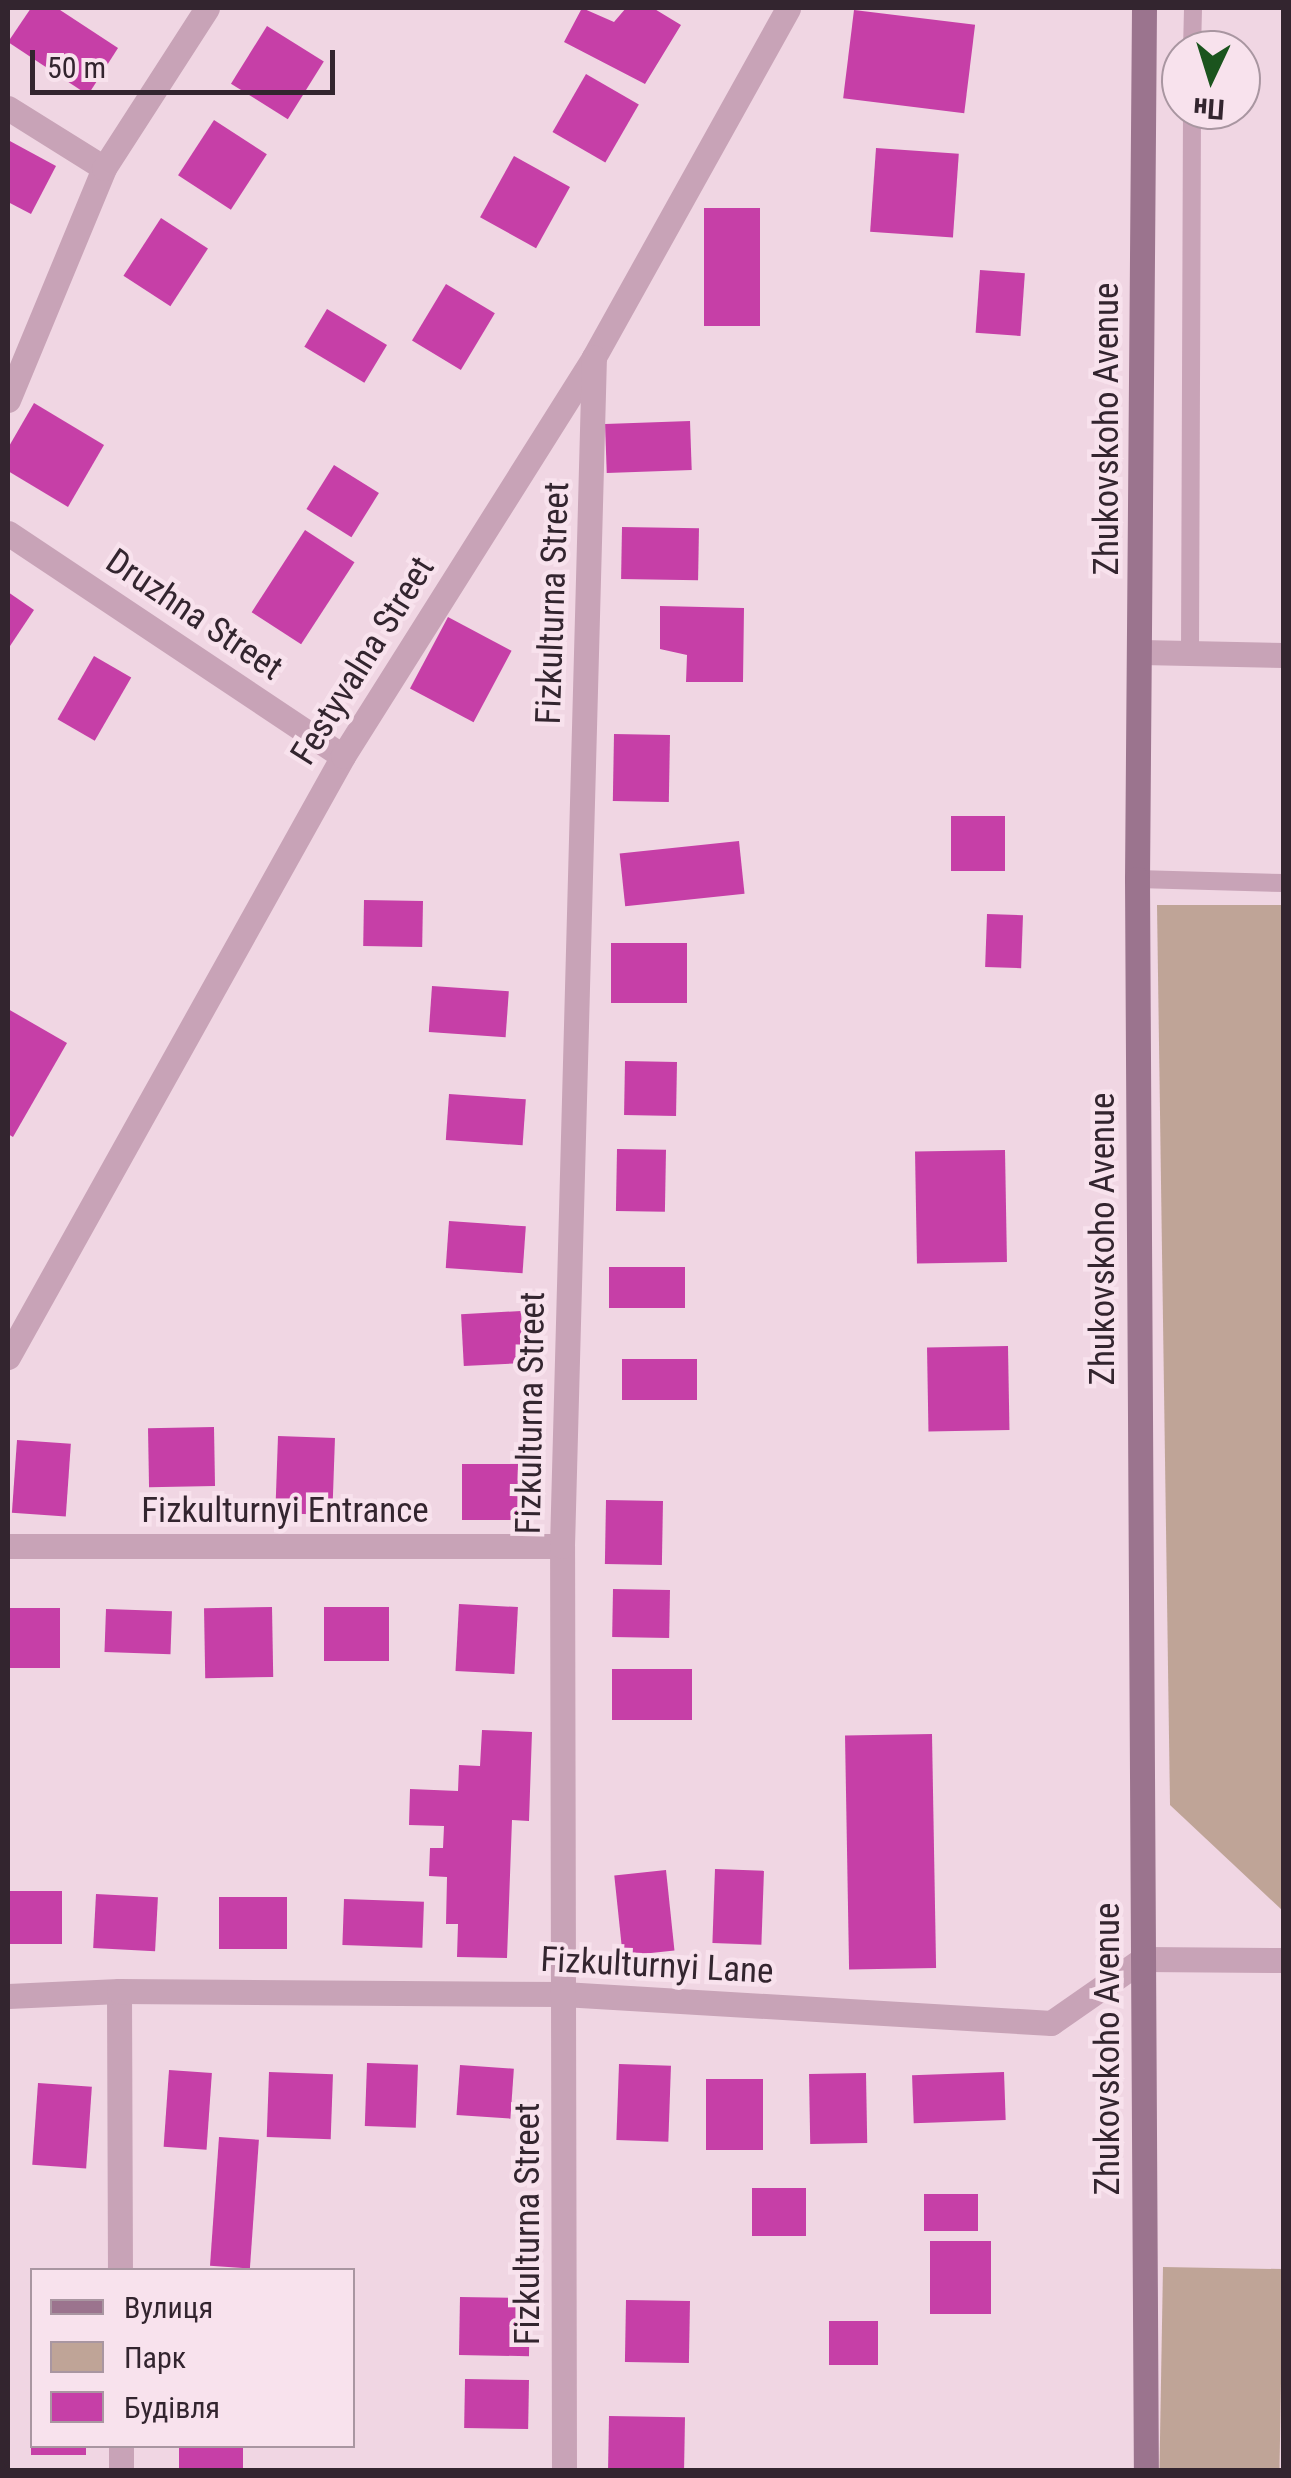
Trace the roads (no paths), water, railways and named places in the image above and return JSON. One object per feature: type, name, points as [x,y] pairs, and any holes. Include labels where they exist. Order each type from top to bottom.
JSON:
[{"type":"street","points":[[8,400],[104,168],[207,8]]},
{"type":"street","name":"Festyvalna Street","points":[[8,1358],[343,756],[594,357],[788,8]]},
{"type":"street","name":"Zhukovskoho Avenue","points":[[1144,8],[1137,879],[1146,2470]]},
{"type":"street","points":[[8,108],[104,168]]},
{"type":"street","name":"Fizkulturna Street","points":[[564,2470],[562,1546],[594,357]]},
{"type":"street","name":"Druzhna Street","points":[[8,533],[343,756]]},
{"type":"street","points":[[1141,652],[1284,656]]},
{"type":"street","name":"Fizkulturnyi Entrance","points":[[8,1546],[562,1546]]},
{"type":"street","points":[[1143,1959],[1284,1960]]},
{"type":"street","name":"Fizkulturnyi Lane","points":[[8,1996],[119,1992],[562,1994],[1051,2023],[1143,1959]]},
{"type":"street","points":[[119,1992],[120,2268]]},
{"type":"lane","points":[[1190,654],[1192,130]]},
{"type":"lane","points":[[1137,879],[1284,883]]}]
